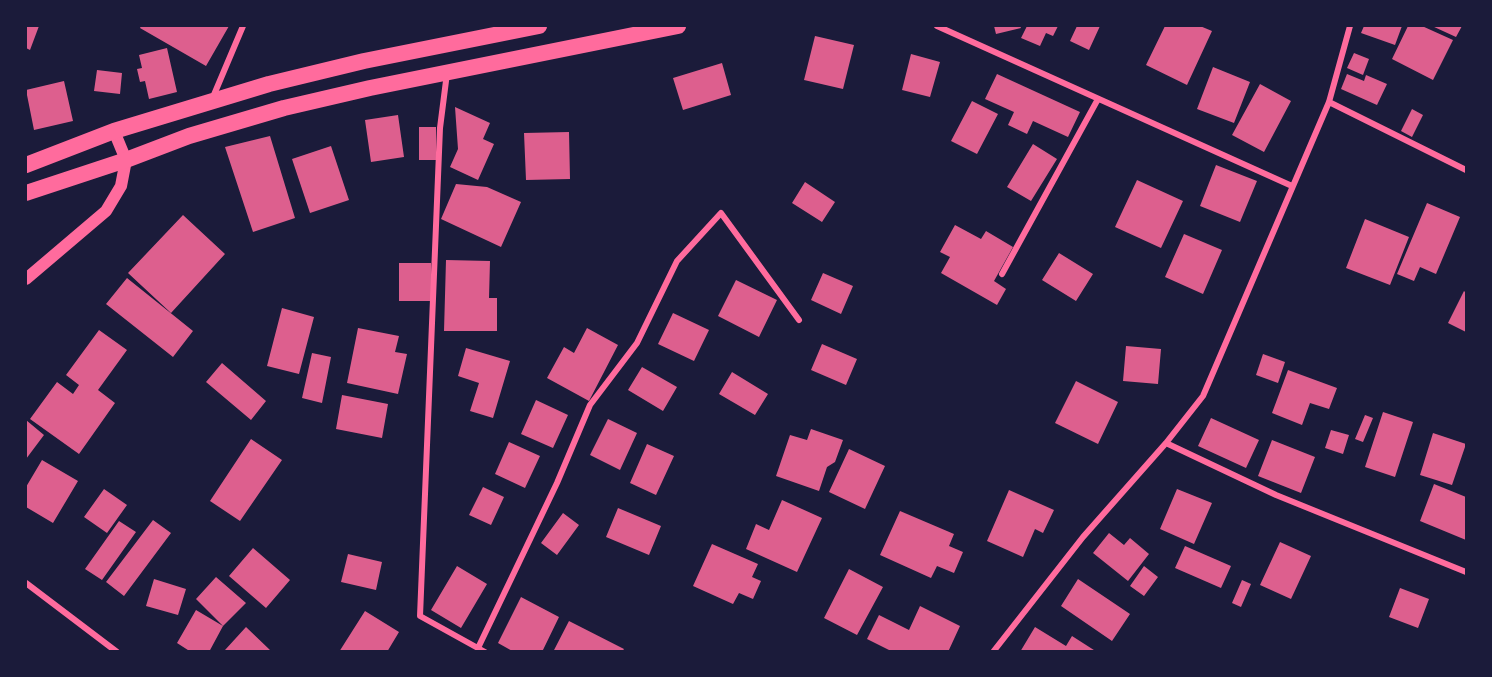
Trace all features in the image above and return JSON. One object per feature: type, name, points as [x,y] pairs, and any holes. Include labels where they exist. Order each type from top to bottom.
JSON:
[{"type":"highway","points":[[26,165],[114,131],[269,84],[364,61],[539,26]]},
{"type":"highway","points":[[26,193],[126,160],[189,136],[284,108],[645,29],[678,26]]},
{"type":"main road","points":[[26,279],[106,211],[121,186],[126,160],[114,131]]},
{"type":"street","points":[[211,103],[243,26]]},
{"type":"street","points":[[937,26],[1292,186]]},
{"type":"street","points":[[993,651],[1083,537],[1166,443],[1203,396],[1329,102],[1350,26]]},
{"type":"street","points":[[447,73],[440,128],[420,616],[481,650],[590,405],[637,343],[676,261],[721,213],[799,320]]},
{"type":"street","points":[[1002,274],[1098,99]]},
{"type":"street","points":[[1329,102],[1467,170]]},
{"type":"street","points":[[1166,443],[1276,495],[1467,572]]},
{"type":"street","points":[[26,583],[117,651]]},
{"type":"building","points":[[26,26],[39,26],[30,50],[26,48]]},
{"type":"building","points":[[141,26],[229,26],[206,66],[140,28]]},
{"type":"building","points":[[994,26],[1020,26],[1021,28],[996,34]]},
{"type":"building","points":[[1027,26],[1058,26],[1053,36],[1046,33],[1040,46],[1021,38]]},
{"type":"building","points":[[1077,26],[1100,26],[1089,50],[1070,41]]},
{"type":"building","points":[[1165,26],[1200,26],[1212,31],[1187,85],[1146,65]]},
{"type":"building","points":[[1364,26],[1402,26],[1395,45],[1361,33]]},
{"type":"building","points":[[1408,26],[1422,26],[1453,40],[1433,80],[1392,59]]},
{"type":"building","points":[[1432,26],[1462,26],[1456,37]]},
{"type":"building","points":[[815,36],[854,45],[843,89],[804,80]]},
{"type":"building","points":[[167,48],[177,92],[149,99],[145,81],[140,82],[137,69],[142,68],[139,55]]},
{"type":"building","points":[[1354,53],[1369,59],[1363,75],[1347,68]]},
{"type":"building","points":[[911,54],[940,62],[930,97],[902,90]]},
{"type":"building","points":[[722,63],[731,95],[683,110],[673,78]]},
{"type":"building","points":[[1213,67],[1250,82],[1234,123],[1197,109]]},
{"type":"building","points":[[97,70],[122,73],[120,94],[94,91]]},
{"type":"building","points":[[997,74],[1080,112],[1068,137],[1033,121],[1027,134],[1008,125],[1014,112],[985,99]]},
{"type":"building","points":[[1347,74],[1364,81],[1366,75],[1387,84],[1377,105],[1341,89]]},
{"type":"building","points":[[64,81],[73,121],[34,130],[26,90]]},
{"type":"building","points":[[1260,84],[1291,101],[1264,152],[1232,135]]},
{"type":"building","points":[[972,101],[998,114],[977,154],[951,141]]},
{"type":"building","points":[[455,107],[490,123],[483,139],[494,144],[478,180],[450,167],[458,149]]},
{"type":"building","points":[[1412,109],[1423,115],[1412,137],[1401,131]]},
{"type":"building","points":[[398,115],[404,157],[371,162],[365,120]]},
{"type":"building","points":[[419,127],[436,127],[436,160],[419,160]]},
{"type":"building","points":[[569,132],[570,179],[526,180],[524,133]]},
{"type":"building","points":[[270,136],[295,218],[253,232],[225,147]]},
{"type":"building","points":[[1033,144],[1057,159],[1031,201],[1007,187]]},
{"type":"building","points":[[331,146],[349,200],[310,213],[292,159]]},
{"type":"building","points":[[1216,165],[1257,181],[1240,222],[1200,206]]},
{"type":"building","points":[[1137,180],[1183,201],[1161,248],[1115,227]]},
{"type":"building","points":[[805,182],[835,202],[822,222],[792,203]]},
{"type":"building","points":[[456,184],[487,187],[521,202],[501,247],[441,219]]},
{"type":"building","points":[[1427,203],[1460,217],[1436,274],[1420,267],[1414,281],[1397,274]]},
{"type":"building","points":[[183,215],[225,254],[171,313],[128,273]]},
{"type":"building","points":[[1365,219],[1409,237],[1390,285],[1346,268]]},
{"type":"building","points":[[955,225],[981,239],[986,231],[1013,247],[994,281],[1006,289],[997,305],[941,273],[950,257],[940,252]]},
{"type":"building","points":[[1184,234],[1222,250],[1203,294],[1165,277]]},
{"type":"building","points":[[1059,253],[1093,274],[1076,301],[1042,280]]},
{"type":"building","points":[[446,260],[490,261],[489,298],[497,298],[497,331],[444,331]]},
{"type":"building","points":[[399,263],[431,263],[432,301],[399,301]]},
{"type":"building","points":[[823,273],[853,286],[841,314],[811,300]]},
{"type":"building","points":[[127,278],[193,331],[173,357],[106,304]]},
{"type":"building","points":[[736,280],[777,300],[759,337],[718,316]]},
{"type":"building","points":[[1464,291],[1466,293],[1466,332],[1448,323]]},
{"type":"building","points":[[282,308],[314,317],[299,374],[267,366]]},
{"type":"building","points":[[673,313],[709,330],[694,361],[658,344]]},
{"type":"building","points":[[358,328],[399,336],[395,352],[407,354],[398,394],[347,383]]},
{"type":"building","points":[[587,328],[618,345],[589,401],[547,378],[564,347],[574,353]]},
{"type":"building","points":[[99,330],[127,350],[98,390],[115,403],[79,454],[30,419],[57,382],[73,394],[79,385],[66,375]]},
{"type":"building","points":[[822,344],[857,359],[846,385],[811,370]]},
{"type":"building","points":[[1126,346],[1161,349],[1158,384],[1123,381]]},
{"type":"building","points":[[466,348],[510,361],[493,418],[470,411],[479,383],[458,376]]},
{"type":"building","points":[[312,353],[331,357],[322,403],[302,398]]},
{"type":"building","points":[[1263,354],[1285,362],[1278,383],[1256,375]]},
{"type":"building","points":[[222,363],[266,401],[251,420],[206,382]]},
{"type":"building","points":[[642,367],[677,387],[663,411],[628,390]]},
{"type":"building","points":[[1288,370],[1337,388],[1329,409],[1310,403],[1302,425],[1272,413]]},
{"type":"building","points":[[732,372],[768,394],[755,415],[719,394]]},
{"type":"building","points":[[1076,381],[1118,402],[1098,444],[1055,423]]},
{"type":"building","points":[[342,395],[388,404],[382,438],[336,429]]},
{"type":"building","points":[[536,400],[568,415],[553,448],[521,434]]},
{"type":"building","points":[[1383,412],[1413,422],[1395,477],[1365,467]]},
{"type":"building","points":[[1365,415],[1373,418],[1363,442],[1355,439]]},
{"type":"building","points":[[1211,418],[1259,440],[1246,468],[1198,446]]},
{"type":"building","points":[[608,419],[637,433],[620,470],[590,455]]},
{"type":"building","points":[[26,420],[44,435],[26,459]]},
{"type":"building","points":[[811,429],[843,440],[835,462],[827,467],[819,491],[776,476],[790,435],[807,440]]},
{"type":"building","points":[[1331,430],[1349,435],[1343,454],[1325,448]]},
{"type":"building","points":[[1433,433],[1466,444],[1452,485],[1420,475]]},
{"type":"building","points":[[251,439],[282,460],[240,521],[210,501]]},
{"type":"building","points":[[1272,440],[1315,457],[1301,493],[1258,476]]},
{"type":"building","points":[[509,442],[540,456],[525,488],[495,474]]},
{"type":"building","points":[[647,444],[674,456],[656,495],[630,483]]},
{"type":"building","points":[[849,449],[885,466],[865,509],[829,492]]},
{"type":"building","points":[[42,460],[78,481],[53,523],[26,507],[26,487]]},
{"type":"building","points":[[1434,484],[1466,497],[1466,540],[1420,521]]},
{"type":"building","points":[[483,487],[504,497],[491,525],[469,515]]},
{"type":"building","points":[[104,489],[127,505],[107,533],[84,517]]},
{"type":"building","points":[[1177,489],[1212,503],[1194,544],[1160,529]]},
{"type":"building","points":[[1009,490],[1054,510],[1043,533],[1035,529],[1023,557],[987,541]]},
{"type":"building","points":[[782,500],[822,518],[797,572],[746,549],[756,524],[769,530]]},
{"type":"building","points":[[618,508],[661,526],[649,555],[606,537]]},
{"type":"building","points":[[900,511],[954,534],[949,546],[963,552],[954,573],[937,566],[931,578],[880,555]]},
{"type":"building","points":[[563,513],[579,525],[557,555],[541,543]]},
{"type":"building","points":[[153,520],[171,533],[124,596],[106,582]]},
{"type":"building","points":[[119,521],[136,532],[102,580],[85,569]]},
{"type":"building","points":[[1109,533],[1124,545],[1130,538],[1149,554],[1128,581],[1093,553]]},
{"type":"building","points":[[1280,542],[1311,556],[1291,599],[1260,585]]},
{"type":"building","points":[[712,544],[758,564],[752,577],[761,581],[753,599],[739,593],[733,604],[693,586]]},
{"type":"building","points":[[1185,546],[1231,566],[1221,588],[1175,568]]},
{"type":"building","points":[[253,548],[290,580],[266,608],[229,576]]},
{"type":"building","points":[[348,554],[382,562],[376,590],[341,582]]},
{"type":"building","points":[[457,566],[487,584],[461,628],[431,610]]},
{"type":"building","points":[[1144,566],[1158,577],[1144,596],[1130,586]]},
{"type":"building","points":[[849,569],[883,587],[857,635],[824,618]]},
{"type":"building","points":[[216,577],[246,603],[223,626],[196,599]]},
{"type":"building","points":[[154,579],[186,589],[178,615],[146,606]]},
{"type":"building","points":[[1078,579],[1130,614],[1112,641],[1061,606]]},
{"type":"building","points":[[1242,580],[1251,584],[1241,607],[1232,603]]},
{"type":"building","points":[[1400,588],[1429,599],[1418,628],[1389,617]]},
{"type":"building","points":[[521,597],[559,617],[542,652],[514,652],[498,643]]},
{"type":"building","points":[[920,606],[960,626],[948,652],[893,652],[867,639],[879,615],[909,630]]},
{"type":"building","points":[[196,610],[223,626],[209,652],[191,652],[177,643]]},
{"type":"building","points":[[365,611],[399,632],[387,652],[339,652]]},
{"type":"building","points":[[569,621],[624,649],[622,652],[553,652]]},
{"type":"building","points":[[246,627],[270,650],[269,652],[225,650]]},
{"type":"building","points":[[1035,627],[1066,646],[1072,636],[1097,652],[1020,652]]}]
